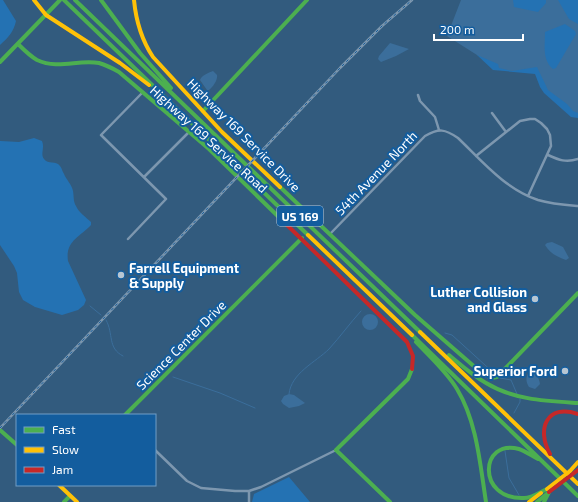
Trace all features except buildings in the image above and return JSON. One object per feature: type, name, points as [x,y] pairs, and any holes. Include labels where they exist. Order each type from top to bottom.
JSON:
[{"type":"main road","points":[[34,0],[42,12],[46,15],[120,63],[171,102]]},
{"type":"main road","points":[[0,62],[60,0]]},
{"type":"main road","name":"US 169","points":[[64,0],[403,325],[578,496]]},
{"type":"main road","name":"US 169","points":[[75,0],[578,484]]},
{"type":"main road","points":[[101,0],[140,53],[176,93],[183,104]]},
{"type":"main road","name":"Highway 169 Service Drive","points":[[134,0],[136,23],[140,37],[146,48],[203,111],[245,154],[415,315],[484,375],[492,378],[497,377],[578,293]]},
{"type":"main road","points":[[203,111],[307,0]]},
{"type":"main road","name":"Highway 169 Service Road","points":[[18,44],[35,58],[51,64],[65,66],[86,62],[108,65],[119,72],[190,131],[302,238],[407,342],[412,351],[413,358],[413,369],[410,375],[402,385],[336,450]]},
{"type":"main road","name":"Science Center Drive","points":[[126,414],[302,238]]},
{"type":"main road","points":[[403,325],[414,340],[446,375],[463,401],[474,430],[486,502]]},
{"type":"main road","points":[[417,328],[470,373],[497,390],[531,400],[578,403]]},
{"type":"main road","points":[[552,458],[546,446],[543,435],[547,420],[553,414],[560,411],[567,410],[578,414]]},
{"type":"main road","points":[[0,430],[16,445]]},
{"type":"main road","points":[[548,490],[525,498],[505,496],[491,485],[488,467],[495,454],[505,448],[513,447],[526,451],[552,470]]},
{"type":"main road","points":[[336,450],[390,502]]},
{"type":"main road","points":[[537,502],[578,463]]},
{"type":"main road","points":[[529,502],[578,470]]},
{"type":"main road","points":[[60,486],[77,502]]},
{"type":"main road","points":[[544,502],[548,490]]},
{"type":"main road","points":[[64,502],[70,496]]},
{"type":"street","points":[[128,239],[166,199],[101,135],[143,92]]},
{"type":"street","points":[[418,95],[420,101],[435,117],[439,130],[451,133],[458,138],[504,182],[528,196],[553,203],[578,206]]},
{"type":"street","points":[[492,113],[506,132]]},
{"type":"street","points":[[476,156],[520,121],[524,119],[538,121],[547,129],[551,138],[551,146],[528,196]]},
{"type":"street","name":"54th Avenue North","points":[[330,234],[425,136],[439,130]]},
{"type":"street","points":[[144,177],[190,131]]},
{"type":"street","points":[[548,155],[562,161],[572,161],[578,159]]},
{"type":"street","points":[[156,451],[193,485],[201,488],[249,491],[268,484],[336,450]]},
{"type":"street","points":[[249,491],[249,502]]},
{"type":"shaded area","points":[[0,0],[3,0],[16,21],[14,28],[6,40],[0,45]]},
{"type":"shaded area","points":[[461,0],[513,0],[514,7],[538,12],[546,3],[546,0],[558,0],[569,19],[578,24],[578,113],[573,111],[567,104],[548,90],[537,67],[512,71],[499,68],[498,64],[477,55],[447,36]],"holes":[[[565,24],[575,31],[576,34],[556,68],[553,69],[549,65],[546,57],[545,32]]]},
{"type":"shaded area","points":[[499,0],[578,0],[578,118],[571,117],[544,93],[535,74],[493,70],[477,55]]},
{"type":"shaded area","points":[[390,43],[409,49],[381,62],[378,59],[379,56]]},
{"type":"shaded area","points":[[213,71],[217,75],[217,79],[212,87],[207,90],[200,80],[204,75]]},
{"type":"shaded area","points":[[34,138],[42,141],[42,155],[44,159],[48,162],[56,163],[61,167],[72,189],[74,202],[77,208],[91,222],[91,225],[71,244],[68,254],[68,261],[86,300],[84,305],[78,310],[62,315],[35,307],[23,300],[19,292],[17,273],[0,245],[0,141],[19,142]]},
{"type":"shaded area","points":[[552,242],[563,247],[569,258],[566,260],[563,259],[549,250],[545,245]]},
{"type":"shaded area","points":[[370,314],[376,316],[378,322],[376,328],[370,330],[364,328],[362,322],[364,316]]},
{"type":"shaded area","points":[[530,371],[537,376],[540,382],[535,389],[529,387],[527,383],[527,376]]},
{"type":"shaded area","points":[[289,394],[294,395],[305,403],[289,408],[281,401],[284,396]]},
{"type":"shaded area","points":[[289,477],[310,502],[252,502],[254,494]]},
{"type":"waterway","points":[[90,306],[101,315]]},
{"type":"waterway","points":[[289,394],[294,380],[299,374],[329,349],[361,311]]},
{"type":"waterway","points":[[106,320],[113,345],[118,353],[123,356]]},
{"type":"waterway","points":[[445,333],[452,335],[496,375]]},
{"type":"waterway","points":[[173,377],[220,393],[255,408]]},
{"type":"waterway","points":[[500,378],[511,380],[517,394]]},
{"type":"waterway","points":[[514,413],[520,399]]},
{"type":"waterway","points":[[505,451],[509,478],[519,495]]},
{"type":"railway","points":[[0,428],[340,68],[382,26],[412,0]]},
{"type":"traffic: fast","points":[[0,62],[60,0]]},
{"type":"traffic: fast","points":[[64,0],[308,235]]},
{"type":"traffic: fast","points":[[75,0],[420,332]]},
{"type":"traffic: fast","points":[[101,0],[140,53],[171,88]]},
{"type":"traffic: fast","points":[[203,111],[307,0]]},
{"type":"traffic: fast","points":[[18,44],[34,58],[45,63],[61,64],[91,62],[99,63],[119,72],[209,149],[287,225]]},
{"type":"traffic: fast","points":[[280,187],[415,315],[484,375],[492,378],[497,377],[578,293]]},
{"type":"traffic: fast","points":[[126,414],[302,238]]},
{"type":"traffic: fast","points":[[412,335],[578,496]]},
{"type":"traffic: fast","points":[[416,342],[448,376],[464,402],[477,444],[486,502]]},
{"type":"traffic: fast","points":[[449,355],[481,380],[497,389],[530,399],[578,403]]},
{"type":"traffic: fast","points":[[390,502],[336,450],[408,379],[412,369]]},
{"type":"traffic: fast","points":[[0,430],[16,444]]},
{"type":"traffic: fast","points":[[538,459],[519,449],[506,448],[497,452],[491,460],[489,470],[491,480],[497,490],[508,496],[527,498],[547,489]]},
{"type":"traffic: fast","points":[[544,502],[549,492]]},
{"type":"traffic: fast","points":[[537,502],[548,493]]},
{"type":"traffic: fast","points":[[64,502],[70,496]]},
{"type":"traffic: slow","points":[[34,0],[46,15],[120,63],[149,85]]},
{"type":"traffic: slow","points":[[134,0],[140,30],[153,57],[222,132],[280,187]]},
{"type":"traffic: slow","points":[[308,235],[412,335]]},
{"type":"traffic: slow","points":[[420,332],[578,484]]},
{"type":"traffic: slow","points":[[570,471],[578,462]]},
{"type":"traffic: slow","points":[[547,489],[570,471]]},
{"type":"traffic: slow","points":[[60,486],[77,502]]},
{"type":"traffic: slow","points":[[529,502],[541,493]]},
{"type":"traffic: jam","points":[[287,225],[407,342],[413,356],[412,369]]},
{"type":"traffic: jam","points":[[550,454],[544,436],[547,420],[552,415],[559,412],[578,414]]},
{"type":"traffic: jam","points":[[549,492],[578,470]]},
{"type":"place","name":"Farrell Equipment & Supply","points":[[121,275]]},
{"type":"place","name":"Luther Collision and Glass","points":[[535,299]]},
{"type":"place","name":"Superior Ford","points":[[565,371]]}]
